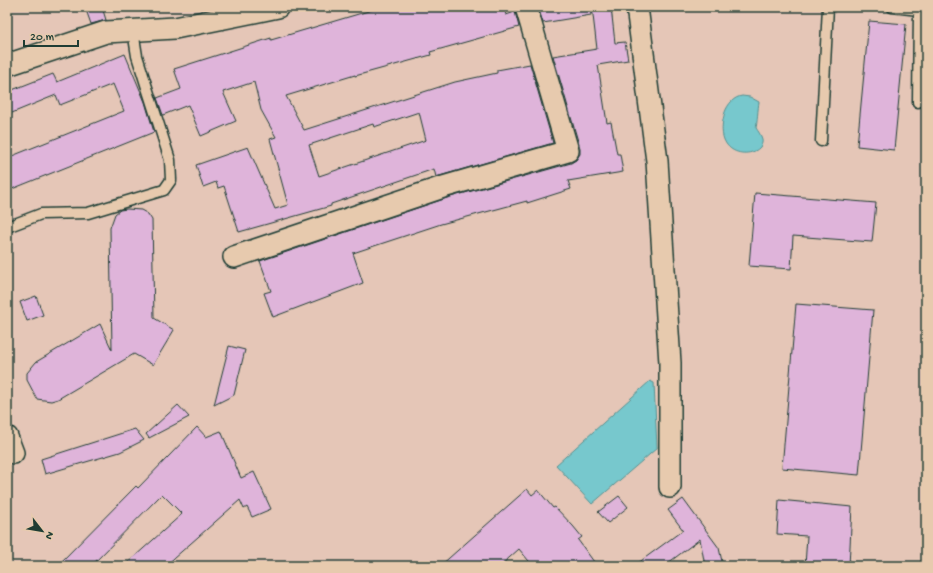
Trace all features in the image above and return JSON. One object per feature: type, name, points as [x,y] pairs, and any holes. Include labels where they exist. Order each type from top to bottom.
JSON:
[{"type":"street","points":[[7,65],[106,32],[175,28],[278,7]]},
{"type":"street","points":[[234,257],[443,187],[568,151],[526,7]]},
{"type":"street","points":[[637,7],[657,161],[670,363],[670,487]]},
{"type":"lane","points":[[821,141],[828,7]]},
{"type":"lane","points":[[892,7],[919,10],[918,102]]},
{"type":"lane","points":[[7,227],[42,214],[88,213],[164,190],[170,180],[170,160],[137,56],[133,31]]},
{"type":"water","points":[[742,96],[750,97],[759,102],[756,128],[762,139],[761,146],[756,151],[748,153],[731,149],[725,141],[722,129],[725,112],[728,106],[734,99]]},
{"type":"water","points":[[650,381],[654,383],[657,448],[592,504],[556,465]]},
{"type":"building","points":[[85,7],[102,7],[106,20],[91,24]]},
{"type":"building","points":[[382,7],[504,7],[506,15],[515,12],[519,27],[430,52],[431,55],[355,75],[286,96],[304,130],[455,82],[497,73],[497,70],[530,64],[553,143],[436,177],[434,169],[331,204],[331,206],[239,232],[224,186],[218,188],[216,182],[203,187],[196,165],[248,147],[275,209],[288,205],[270,139],[276,137],[261,110],[254,82],[223,92],[236,121],[201,136],[188,105],[163,115],[157,98],[181,89],[174,69],[271,38],[271,40]],"holes":[[[419,112],[426,140],[319,176],[309,145],[373,124],[374,127]]]},
{"type":"building","points":[[538,7],[590,7],[591,15],[543,23]]},
{"type":"building","points":[[592,7],[611,7],[615,43],[625,42],[628,60],[598,65],[607,123],[611,122],[617,154],[620,154],[623,172],[568,181],[571,189],[527,203],[527,201],[441,224],[353,253],[363,283],[273,317],[264,293],[271,291],[260,261],[447,198],[571,163],[576,160],[580,154],[580,148],[553,56],[597,49]]},
{"type":"building","points":[[869,21],[906,24],[894,150],[857,146]]},
{"type":"building","points":[[125,54],[145,102],[154,132],[7,191],[7,158],[124,111],[113,84],[60,105],[56,95],[7,115],[7,92],[53,74],[57,82]]},
{"type":"building","points":[[755,193],[876,203],[872,242],[793,236],[791,269],[749,266]]},
{"type":"building","points":[[120,210],[141,210],[148,214],[152,220],[154,318],[174,330],[153,365],[134,354],[58,399],[51,401],[37,399],[27,380],[27,373],[36,362],[100,324],[112,350],[110,228],[115,214]]},
{"type":"building","points":[[36,296],[43,315],[27,321],[20,302]]},
{"type":"building","points":[[796,304],[873,310],[859,475],[782,468]]},
{"type":"building","points":[[229,346],[245,350],[234,395],[214,405]]},
{"type":"building","points":[[178,405],[189,417],[149,438],[146,434]]},
{"type":"building","points":[[197,427],[206,437],[221,431],[241,478],[254,472],[271,509],[252,517],[247,507],[244,509],[240,500],[165,566],[124,566],[182,514],[162,494],[91,566],[57,566],[136,486],[138,488]]},
{"type":"building","points":[[135,429],[144,440],[120,452],[45,474],[41,459]]},
{"type":"building","points":[[527,489],[532,495],[538,490],[553,508],[555,507],[573,526],[582,537],[578,540],[597,566],[533,566],[519,549],[500,566],[440,566]]},
{"type":"building","points":[[619,496],[628,507],[608,523],[598,512]]},
{"type":"building","points":[[683,499],[719,548],[723,566],[705,566],[700,539],[664,566],[634,566],[683,530],[668,510]]},
{"type":"building","points":[[779,500],[852,507],[849,566],[805,566],[807,536],[777,534]]}]
